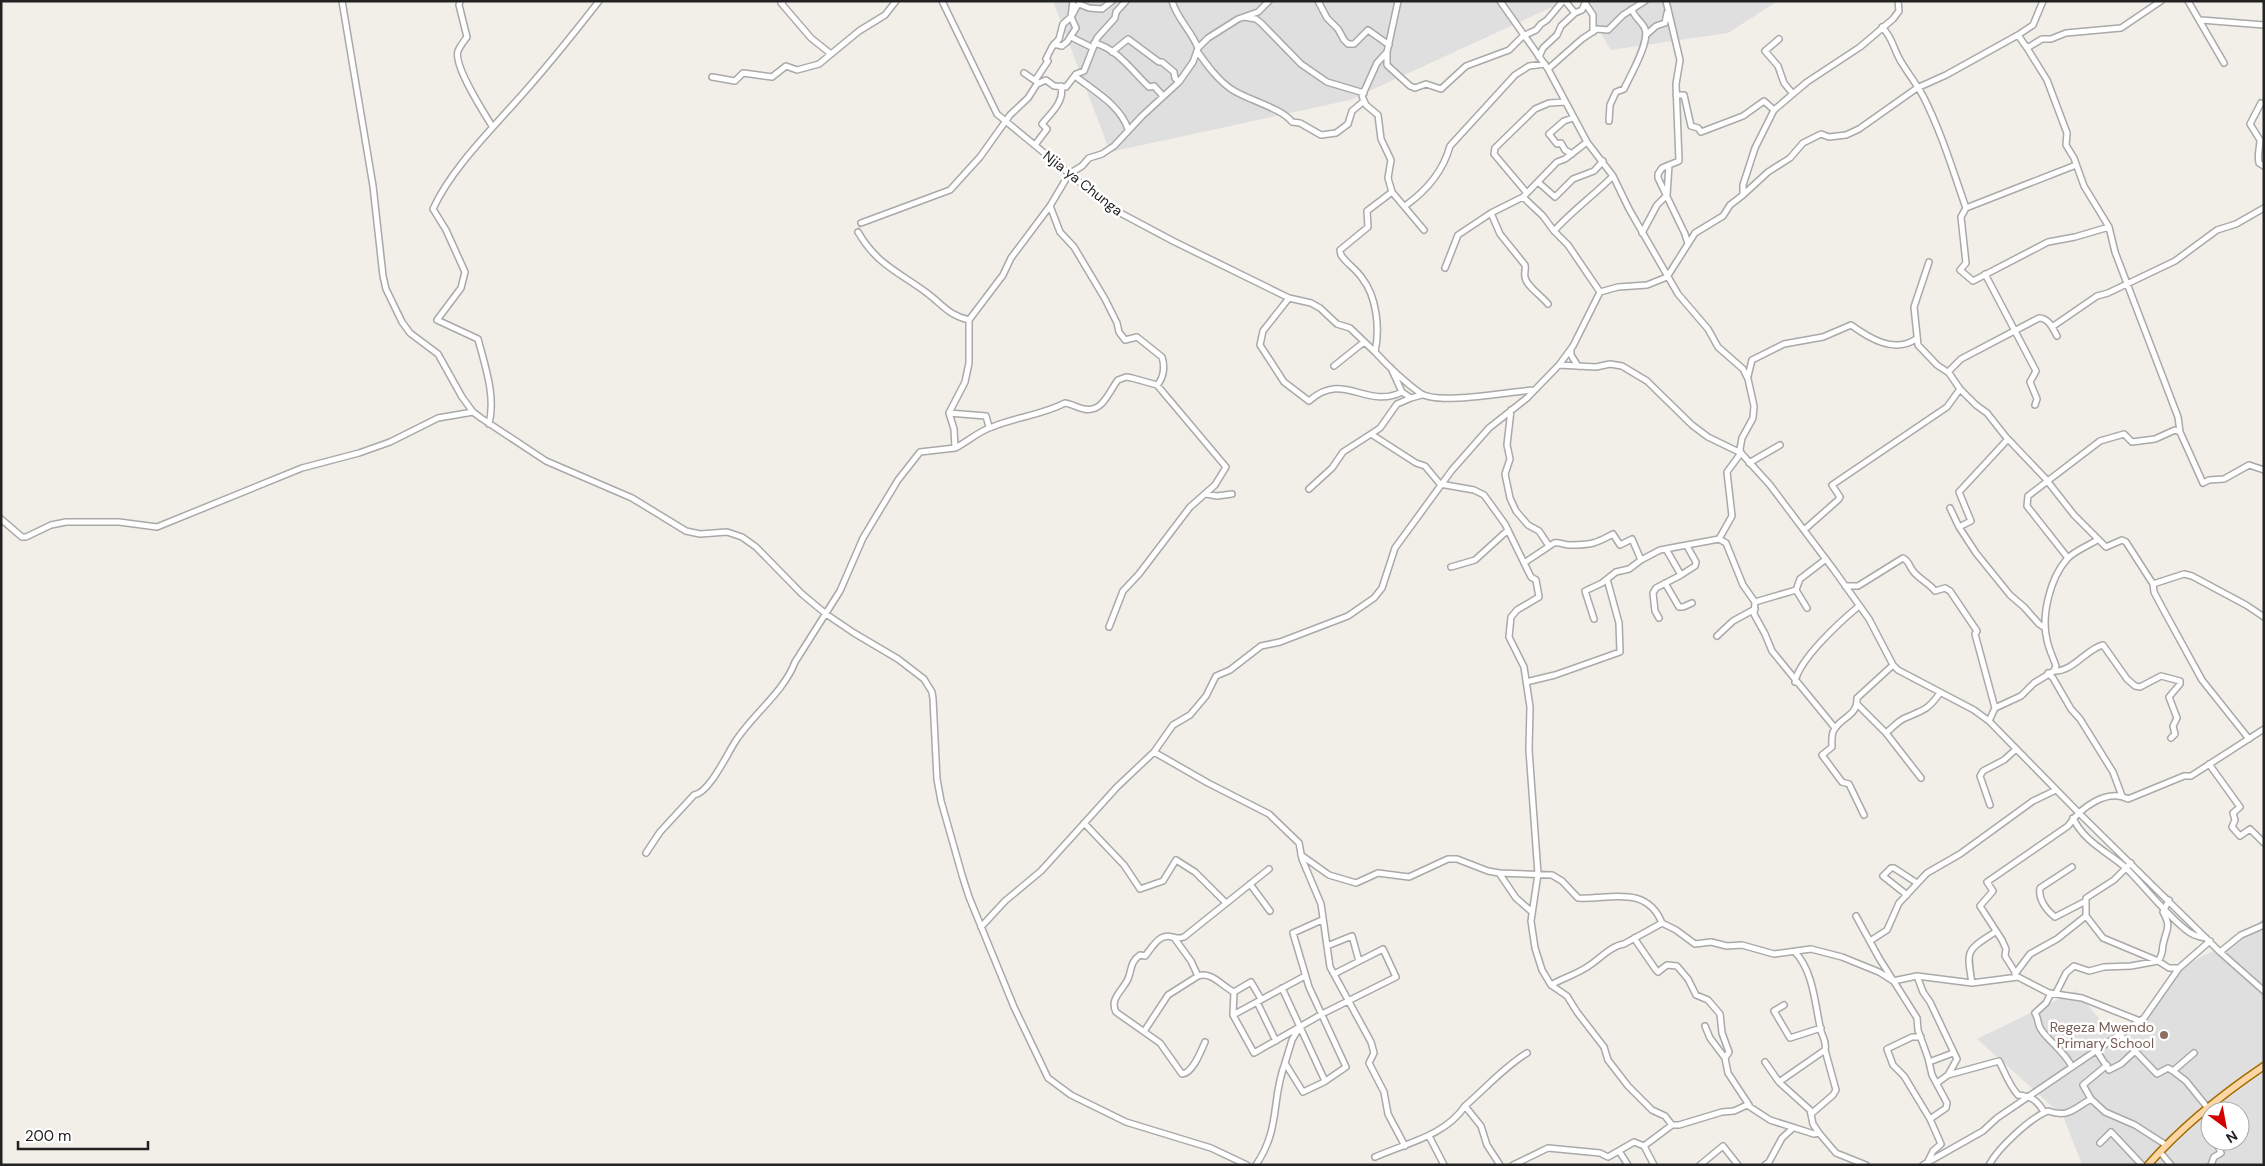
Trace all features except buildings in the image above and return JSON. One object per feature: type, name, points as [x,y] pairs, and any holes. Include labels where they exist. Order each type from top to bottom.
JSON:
[{"type":"main road","points":[[2216,1101],[2264,1066]]},
{"type":"main road","points":[[2148,1165],[2166,1145],[2200,1114]]},
{"type":"street","points":[[342,1],[373,186],[381,264],[386,289],[410,333],[438,354],[473,412],[489,424],[546,460],[632,498],[686,531],[700,534],[727,532],[742,537],[756,547],[802,594],[826,614],[909,666],[924,679],[932,692],[937,778],[941,801],[970,897],[1014,1007],[1048,1078],[1071,1095],[1119,1119],[1210,1148],[1247,1165]]},
{"type":"street","points":[[460,1],[459,5],[466,37],[458,52],[459,65],[472,95],[492,126]]},
{"type":"street","points":[[489,424],[492,412],[488,376],[478,339],[437,320],[461,288],[465,272],[446,230],[433,209],[443,189],[492,126],[512,106],[599,1]]},
{"type":"street","points":[[783,1],[781,2],[802,28],[831,54]]},
{"type":"street","points":[[712,77],[736,81],[743,73],[750,73],[772,77],[786,66],[797,70],[819,64],[859,31],[885,15],[896,1]]},
{"type":"street","name":"Njia ya Chunga","points":[[942,1],[988,92],[997,114],[1069,174],[1111,208],[1173,242],[1289,298],[1311,303],[1320,308],[1337,324],[1350,328],[1422,395]]},
{"type":"street","points":[[1054,44],[1062,46],[1071,37],[1076,28],[1071,17],[1073,1]]},
{"type":"street","points":[[861,224],[950,190],[980,156],[1010,115],[1028,98],[1037,83],[1054,44],[1059,39],[1063,24],[1071,17],[1076,6],[1079,4],[1089,8],[1102,9],[1112,1]]},
{"type":"street","points":[[1037,83],[1046,80],[1054,86],[1069,85],[1075,76],[1084,71],[1094,45],[1126,1]]},
{"type":"street","points":[[1172,1],[1177,16],[1186,24],[1198,49],[1214,73],[1233,90],[1270,108],[1283,112],[1292,122],[1300,123],[1321,135],[1336,133],[1348,124],[1352,111],[1364,101]]},
{"type":"street","points":[[955,448],[954,429],[949,413],[965,382],[969,363],[969,320],[1003,275],[1011,258],[1050,206],[1069,174],[1082,166],[1089,158],[1102,154],[1114,146],[1128,129],[1179,82],[1193,62],[1198,49],[1208,38],[1244,16],[1258,12],[1269,1]]},
{"type":"street","points":[[1318,1],[1327,18],[1338,29],[1348,44],[1354,44],[1368,30],[1389,45]]},
{"type":"street","points":[[1398,1],[1387,52],[1387,65],[1410,86],[1415,88],[1426,84],[1441,89],[1466,66],[1491,56],[1500,55],[1509,50],[1523,36],[1536,30],[1564,1],[1575,13]]},
{"type":"street","points":[[1500,1],[1562,92],[1573,118],[1587,142],[1613,176],[1642,232],[1678,294],[1708,329],[1718,347],[1743,369],[1748,379],[1754,406],[1753,418],[1742,438],[1741,453],[1727,472],[1732,516],[1719,539]]},
{"type":"street","points":[[1546,67],[1593,32],[1600,29],[1608,30],[1623,14],[1645,1]]},
{"type":"street","points":[[1646,36],[1656,26],[1665,23],[1667,14],[1666,1]]},
{"type":"street","points":[[1743,195],[1743,185],[1755,148],[1774,110],[1807,82],[1860,46],[1882,26],[1893,19],[1899,11],[1898,1]]},
{"type":"street","points":[[981,926],[1005,901],[1041,871],[1117,787],[1154,752],[1173,725],[1190,715],[1206,696],[1216,676],[1230,670],[1261,646],[1280,642],[1348,616],[1374,598],[1382,588],[1395,548],[1419,512],[1444,483],[1452,470],[1490,428],[1535,390],[1559,365],[1571,349],[1600,292],[1618,287],[1647,286],[1667,277],[1695,233],[1723,216],[1730,205],[1768,172],[1790,158],[1803,143],[1821,134],[1829,137],[1846,135],[1859,129],[1918,88],[1946,76],[1988,49],[2018,35],[2033,25],[2043,1]]},
{"type":"street","points":[[2027,48],[2042,39],[2066,33],[2122,28],[2161,1]]},
{"type":"street","points":[[2188,1],[2224,64]]},
{"type":"street","points":[[1539,58],[1543,48],[1557,35],[1561,26],[1575,13],[1582,10],[1586,2]]},
{"type":"street","points":[[1586,2],[1593,15],[1593,32]]},
{"type":"street","points":[[1609,121],[1610,105],[1616,92],[1624,89],[1640,56],[1646,36],[1644,26],[1633,15],[1632,9]]},
{"type":"street","points":[[1667,14],[1673,28],[1674,43],[1680,60],[1676,95],[1679,126],[1679,161],[1662,168],[1658,174],[1688,244]]},
{"type":"street","points":[[1244,16],[1246,19],[1256,19],[1301,64],[1327,82],[1364,93]]},
{"type":"street","points":[[2200,20],[2264,25]]},
{"type":"street","points":[[1882,26],[1889,35],[1899,59],[1918,88],[1947,150],[1966,208]]},
{"type":"street","points":[[2018,35],[2047,80],[2067,133],[2066,145],[2084,186],[2109,227],[2127,283],[2178,417],[2180,432],[2203,483],[2215,479],[2224,479],[2249,465],[2264,470]]},
{"type":"street","points":[[1071,37],[1094,45],[1104,45],[1131,66],[1149,87],[1154,86],[1163,96]]},
{"type":"street","points":[[1112,52],[1128,39],[1170,68],[1179,82]]},
{"type":"street","points":[[1779,39],[1765,51],[1778,66],[1784,83],[1793,94]]},
{"type":"street","points":[[1387,52],[1377,63],[1364,93],[1364,101],[1378,115],[1381,139],[1390,160],[1388,178],[1392,192],[1424,230]]},
{"type":"street","points":[[1405,206],[1427,189],[1448,154],[1450,146],[1490,100],[1523,68],[1538,64],[1546,67]]},
{"type":"street","points":[[1024,73],[1037,83]]},
{"type":"street","points":[[1075,76],[1115,108],[1125,120],[1128,129]]},
{"type":"street","points":[[1035,145],[1046,128],[1042,124],[1059,103],[1063,94],[1061,86]]},
{"type":"street","points":[[1676,95],[1684,95],[1691,126],[1698,128],[1701,132],[1743,116],[1764,101],[1774,110]]},
{"type":"street","points":[[1565,102],[1548,103],[1535,109],[1501,140],[1495,148],[1494,154],[1554,232],[1568,245],[1600,292]]},
{"type":"street","points":[[2261,103],[2250,124],[2260,140],[2257,151],[2258,158],[2259,163],[2264,166]]},
{"type":"street","points":[[1572,154],[1565,150],[1561,143],[1557,144],[1549,134],[1564,122],[1573,118]]},
{"type":"street","points":[[1445,268],[1458,235],[1491,213],[1524,195],[1557,162],[1572,154],[1587,142]]},
{"type":"street","points":[[1538,182],[1555,197],[1573,179],[1594,171],[1602,161]]},
{"type":"street","points":[[1642,232],[1657,206],[1667,195],[1669,165]]},
{"type":"street","points":[[2076,165],[1966,208],[1961,216],[1966,263],[1960,270],[1973,281],[2036,250],[2048,242],[2075,237],[2109,227]]},
{"type":"street","points":[[1554,232],[1572,212],[1589,200],[1613,176]]},
{"type":"street","points":[[1375,352],[1378,323],[1374,302],[1364,279],[1346,262],[1340,250],[1368,227],[1367,211],[1392,192]]},
{"type":"street","points":[[1050,206],[1060,232],[1074,248],[1105,298],[1117,323],[1119,332],[1126,340],[1137,338],[1162,357],[1164,370],[1162,380],[1157,385]]},
{"type":"street","points":[[2052,327],[2097,296],[2108,293],[2175,261],[2217,230],[2236,224],[2264,208]]},
{"type":"street","points":[[1491,213],[1500,234],[1525,265],[1525,278],[1529,286],[1541,295],[1548,304]]},
{"type":"street","points":[[858,232],[869,248],[890,269],[927,292],[950,314],[969,320]]},
{"type":"street","points":[[1929,262],[1914,307],[1918,345],[1948,372],[1960,389],[1987,413],[2097,540],[2106,547],[2122,540],[2126,542],[2153,584],[2154,592],[2202,680],[2249,739]]},
{"type":"street","points":[[1985,274],[2036,371],[2030,382],[2037,398],[2036,405]]},
{"type":"street","points":[[1289,298],[1263,331],[1260,345],[1284,382],[1309,401],[1327,388],[1355,390],[1376,398],[1396,395],[1402,392]]},
{"type":"street","points":[[1948,372],[1961,359],[2039,318],[2044,318],[2058,336]]},
{"type":"street","points":[[1748,379],[1752,360],[1767,351],[1796,340],[1823,337],[1851,326],[1872,340],[1884,343],[1908,344],[1916,339]]},
{"type":"street","points":[[1334,366],[1364,342]]},
{"type":"street","points":[[1571,349],[1571,355],[1578,366]]},
{"type":"street","points":[[1559,365],[1596,367],[1610,364],[1622,366],[1647,381],[1692,425],[1708,437],[1741,453],[1826,559],[1868,619],[1892,665],[1974,710],[1989,721],[2078,813],[2220,952],[2264,991]]},
{"type":"street","points":[[1391,368],[1402,392],[1411,398]]},
{"type":"street","points":[[646,853],[660,832],[694,795],[702,792],[711,783],[742,731],[790,674],[795,662],[840,591],[863,538],[908,466],[920,452],[955,448],[989,427],[1021,416],[1045,413],[1065,403],[1082,409],[1095,408],[1104,402],[1118,380],[1126,377],[1157,385],[1226,467],[1215,485],[1190,507],[1139,574],[1123,591],[1109,627]]},
{"type":"street","points":[[1804,530],[1840,497],[1832,485],[1947,407],[1960,389]]},
{"type":"street","points":[[1309,489],[1332,468],[1343,452],[1380,428],[1397,404],[1422,395],[1476,397],[1535,390]]},
{"type":"street","points":[[1511,410],[1507,445],[1510,459],[1505,474],[1510,498],[1516,511],[1528,525],[1541,533],[1549,546]]},
{"type":"street","points":[[1,518],[22,537],[26,537],[51,525],[66,522],[119,522],[157,527],[302,468],[359,453],[390,442],[438,418],[473,412]]},
{"type":"street","points":[[949,413],[986,416],[989,427]]},
{"type":"street","points":[[2068,558],[2027,506],[2028,496],[2073,463],[2082,454],[2108,437],[2124,434],[2132,442],[2138,442],[2155,439],[2171,431],[2180,432]]},
{"type":"street","points":[[1371,434],[1416,463],[1425,466],[1440,484],[1444,483],[1474,490],[1484,495],[1508,530],[1531,577],[1536,580],[1539,597],[1517,610],[1511,617],[1509,637],[1524,667],[1526,682],[1538,874],[1531,921],[1535,948],[1542,970],[1551,986],[1567,996],[1604,1047],[1608,1060],[1628,1086],[1652,1110],[1665,1116],[1672,1125]]},
{"type":"street","points":[[1959,526],[1971,521],[1959,492],[2008,439]]},
{"type":"street","points":[[1750,463],[1780,445]]},
{"type":"street","points":[[1206,494],[1217,496],[1232,494]]},
{"type":"street","points":[[1950,508],[1976,553],[2010,596],[2045,628]]},
{"type":"street","points":[[1451,567],[1475,560],[1508,530]]},
{"type":"street","points":[[1524,563],[1558,542],[1569,546],[1581,543],[1592,545],[1613,534],[1620,545],[1632,539],[1641,560]]},
{"type":"street","points":[[1594,619],[1585,591],[1616,572],[1629,569],[1641,560],[1666,550],[1719,539],[1726,543],[1743,585],[1755,602],[1754,614],[1766,634],[1772,651],[1795,682],[1835,728]]},
{"type":"street","points":[[1995,708],[2021,696],[2034,682],[2051,672],[2056,666],[2050,652],[2045,628],[2048,600],[2056,576],[2068,558],[2097,540]]},
{"type":"street","points":[[1658,618],[1655,611],[1653,592],[1656,588],[1695,566],[1696,562],[1687,546]]},
{"type":"street","points":[[1666,550],[1681,575]]},
{"type":"street","points":[[1844,586],[1858,586],[1903,558],[1906,559],[1914,573],[1928,582],[1935,591],[1945,588],[1950,591],[1977,631],[1975,634],[1995,708],[1989,721]]},
{"type":"street","points":[[1796,590],[1800,580],[1826,559]]},
{"type":"street","points":[[2153,584],[2184,574],[2192,576],[2246,605],[2264,617]]},
{"type":"street","points":[[1526,682],[1556,675],[1620,652],[1619,623],[1607,579]]},
{"type":"street","points":[[1665,583],[1679,607],[1692,603]]},
{"type":"street","points":[[1755,602],[1796,590]]},
{"type":"street","points":[[1796,590],[1807,608]]},
{"type":"street","points":[[1795,682],[1798,674],[1818,645],[1859,606]]},
{"type":"street","points":[[1717,636],[1732,621],[1754,609]]},
{"type":"street","points":[[2051,672],[2068,667],[2103,644],[2107,647],[2127,679],[2135,686],[2140,687],[2162,676],[2180,680],[2180,684],[2169,697],[2177,718],[2174,723],[2174,734],[2171,738]]},
{"type":"street","points":[[1864,815],[1849,784],[1842,782],[1822,755],[1832,747],[1832,734],[1835,728],[1850,717],[1857,704],[1857,698],[1892,665]]},
{"type":"street","points":[[2051,672],[2070,709],[2080,719],[2112,772],[2122,796]]},
{"type":"street","points":[[1886,733],[1901,720],[1931,706],[1940,693]]},
{"type":"street","points":[[1857,704],[1886,733],[1921,778]]},
{"type":"street","points":[[2015,972],[2005,956],[2006,949],[1980,906],[1993,891],[1987,882],[2068,826],[2078,813],[2097,800],[2122,796],[2128,799],[2184,776],[2191,776],[2264,729]]},
{"type":"street","points":[[1990,805],[1980,776],[1983,771],[2004,760],[2016,750]]},
{"type":"street","points":[[1154,752],[1208,783],[1269,814],[1296,839],[1321,904],[1330,967],[1371,1042],[1374,1053],[1369,1063],[1370,1068],[1384,1092],[1388,1114],[1405,1146]]},
{"type":"street","points":[[2209,764],[2240,807],[2233,813],[2235,820],[2232,827],[2240,836],[2250,829],[2264,843]]},
{"type":"street","points":[[1870,941],[1887,930],[1899,903],[1927,872],[1942,866],[1970,848],[2033,801],[2056,790]]},
{"type":"street","points":[[2073,818],[2086,837],[2126,869],[2191,934],[2208,939]]},
{"type":"street","points":[[1084,823],[1124,865],[1140,889],[1163,881],[1176,860],[1195,872],[1226,902]]},
{"type":"street","points":[[1302,855],[1329,875],[1356,883],[1378,873],[1409,877],[1448,859],[1457,859],[1488,871],[1500,873],[1552,875],[1562,881],[1578,898],[1622,895],[1636,898],[1651,908],[1662,924],[1676,930],[1695,944],[1711,942],[1727,946],[1742,945],[1774,954],[1811,948],[1842,956],[1879,972],[1893,981],[1917,976],[1972,983],[2014,978],[2024,979],[2053,993],[2097,1003],[2140,1021]]},
{"type":"street","points":[[2131,864],[2114,880],[2086,898],[2086,916],[2103,938],[2158,961],[2169,968],[2179,968]]},
{"type":"street","points":[[2072,867],[2040,888],[2039,894],[2047,911],[2055,917],[2086,901]]},
{"type":"street","points":[[1907,896],[1883,876],[1890,868],[1894,868],[1917,883]]},
{"type":"street","points":[[1175,939],[1184,937],[1269,869]]},
{"type":"street","points":[[1500,873],[1516,898],[1532,912]]},
{"type":"street","points":[[1250,884],[1270,911]]},
{"type":"street","points":[[2072,1067],[2060,1049],[2040,1029],[2035,1013],[2046,1003],[2066,973],[2074,966],[2089,971],[2104,967],[2131,966],[2158,961],[2163,953],[2169,928],[2163,912],[2169,900]]},
{"type":"street","points":[[1856,916],[1893,981],[1917,1018],[1916,1024],[1932,1075],[1947,1102],[1946,1108],[1930,1119]]},
{"type":"street","points":[[2014,978],[2015,972],[2030,954],[2057,939],[2086,916]]},
{"type":"street","points":[[1285,1062],[1302,1092],[1344,1069],[1346,1064],[1305,976],[1293,933],[1322,920]]},
{"type":"street","points":[[1551,986],[1562,978],[1589,967],[1618,945],[1624,944],[1662,924]]},
{"type":"street","points":[[2220,952],[2240,935],[2264,926]]},
{"type":"street","points":[[1972,983],[1968,959],[1971,948],[1995,932]]},
{"type":"street","points":[[1198,976],[1191,961],[1175,939],[1170,936],[1161,938],[1145,956],[1140,955],[1131,965],[1127,980],[1114,1004],[1116,1012],[1160,1042],[1182,1074],[1192,1068],[1205,1042]]},
{"type":"street","points":[[1327,946],[1352,936],[1359,961]]},
{"type":"street","points":[[1634,938],[1658,972],[1667,965],[1677,966],[1688,979],[1696,995],[1708,1000],[1720,1014],[1722,1033],[1729,1052],[1725,1058]]},
{"type":"street","points":[[1925,1163],[1984,1132],[1997,1118],[2031,1097],[2140,1021],[2148,1013],[2179,968],[2208,939]]},
{"type":"street","points":[[1234,992],[1232,1015],[1254,1054],[1322,1014],[1396,977],[1383,950],[1334,974]]},
{"type":"street","points":[[1795,952],[1802,959],[1807,974],[1836,1090],[1833,1095],[1811,1114]]},
{"type":"street","points":[[1145,1030],[1168,995],[1198,976],[1203,974],[1211,976],[1234,992]]},
{"type":"street","points":[[1232,1015],[1305,976]]},
{"type":"street","points":[[1917,976],[1962,1071]]},
{"type":"street","points":[[1234,992],[1251,982],[1276,1041]]},
{"type":"street","points":[[1282,988],[1325,1081]]},
{"type":"street","points":[[1784,1005],[1774,1011],[1790,1038],[1820,1028]]},
{"type":"street","points":[[1705,1026],[1710,1038],[1725,1058],[1728,1073],[1749,1106],[1770,1120],[1814,1134],[1819,1133]]},
{"type":"street","points":[[1256,1165],[1268,1144],[1275,1124],[1280,1077],[1292,1040],[1300,1027]]},
{"type":"street","points":[[2120,1035],[2157,1074],[2168,1068],[2173,1070],[2186,1081],[2203,1101]]},
{"type":"street","points":[[1920,1037],[1912,1037],[1887,1049],[1892,1065],[1904,1076],[1930,1119],[1941,1144],[1950,1151]]},
{"type":"street","points":[[1779,1082],[1825,1050]]},
{"type":"street","points":[[2096,1050],[2111,1070],[2121,1064],[2134,1051]]},
{"type":"street","points":[[1375,1157],[1428,1136],[1454,1118],[1499,1076],[1507,1066],[1527,1052]]},
{"type":"street","points":[[1929,1062],[1953,1053]]},
{"type":"street","points":[[2173,1070],[2194,1053]]},
{"type":"street","points":[[1948,1075],[1957,1059]]},
{"type":"street","points":[[1937,1083],[1948,1075],[1999,1061],[2004,1069],[2007,1082],[2014,1091],[2018,1095],[2031,1097],[2044,1112]]},
{"type":"street","points":[[1765,1062],[1779,1082],[1811,1114],[1813,1124],[1836,1153],[1866,1165]]},
{"type":"street","points":[[2107,1065],[2083,1084],[2091,1100],[2105,1112],[2135,1125],[2166,1145]]},
{"type":"street","points":[[1989,1165],[2000,1150],[2037,1116],[2048,1111],[2058,1115],[2067,1114],[2091,1100]]},
{"type":"street","points":[[1465,1106],[1481,1126],[1487,1145],[1500,1165]]},
{"type":"street","points":[[1644,1146],[1672,1125],[1679,1125],[1749,1106]]},
{"type":"street","points":[[1765,1165],[1769,1162],[1782,1138],[1793,1128]]},
{"type":"street","points":[[2100,1143],[2111,1132],[2142,1165]]},
{"type":"street","points":[[1428,1136],[1444,1165]]},
{"type":"street","points":[[1514,1165],[1548,1148],[1600,1153],[1608,1157],[1636,1141],[1644,1146],[1654,1165]]},
{"type":"street","points":[[1925,1163],[1933,1151],[1941,1144]]},
{"type":"street","points":[[1700,1165],[1724,1146],[1738,1165]]},
{"type":"street","points":[[1619,1151],[1628,1165]]},
{"type":"street","points":[[2211,1165],[2214,1157],[2221,1153],[2220,1151]]},
{"type":"street","points":[[2160,1152],[2171,1165]]},
{"type":"shaded area","points":[[1053,1],[1565,1],[1350,100],[1110,152]]},
{"type":"shaded area","points":[[1581,1],[1778,1],[1728,33],[1611,50]]},
{"type":"shaded area","points":[[2264,917],[2264,1165],[2082,1165],[2063,1116],[1977,1039],[2076,991],[2118,1041],[2145,1018],[2180,968],[2252,931]]},
{"type":"place","name":"Regeza Mwendo Primary School","points":[[2164,1035]]}]
